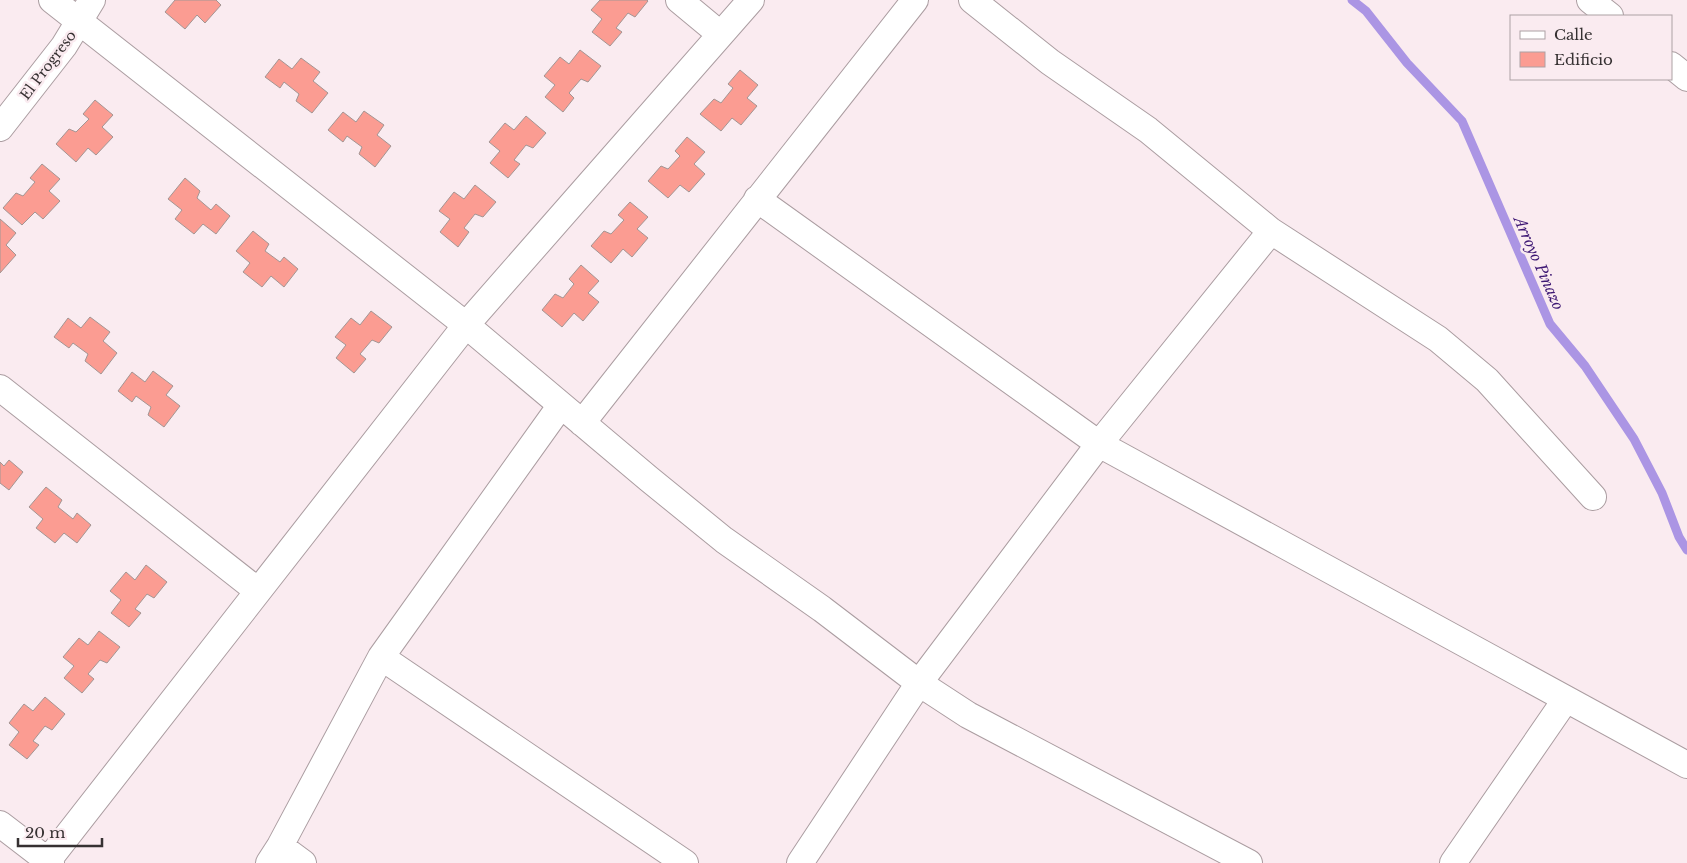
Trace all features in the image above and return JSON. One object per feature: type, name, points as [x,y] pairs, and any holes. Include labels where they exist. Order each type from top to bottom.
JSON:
[{"type":"street","points":[[52,0],[466,325],[724,540],[822,608],[919,683],[968,715],[1249,863]]},
{"type":"street","name":"El Progreso","points":[[0,128],[64,46],[92,0]]},
{"type":"street","points":[[679,0],[720,34]]},
{"type":"street","points":[[0,824],[48,862],[466,325],[751,0]]},
{"type":"street","points":[[582,423],[915,0]]},
{"type":"street","points":[[972,0],[1050,62],[1148,130],[1271,231],[1445,345],[1487,380],[1594,498]]},
{"type":"street","points":[[1590,0],[1609,15]]},
{"type":"street","points":[[1672,66],[1687,78]]},
{"type":"street","points":[[757,199],[1099,444],[1687,765]]},
{"type":"street","points":[[800,863],[919,683],[1099,444],[1271,231]]},
{"type":"street","points":[[0,388],[258,591]]},
{"type":"street","points":[[303,863],[275,855],[381,657],[561,405]]},
{"type":"street","points":[[381,657],[685,863]]},
{"type":"street","points":[[1453,863],[1566,699]]},
{"type":"building","points":[[175,0],[216,0],[221,5],[205,23],[197,15],[185,29],[165,12]]},
{"type":"building","points":[[600,0],[648,1],[635,17],[628,13],[616,28],[622,32],[610,46],[592,32],[602,19],[591,10]]},
{"type":"building","points":[[580,50],[601,66],[588,82],[581,79],[569,93],[574,98],[563,112],[545,97],[555,85],[544,76],[560,57],[569,64]]},
{"type":"building","points":[[301,58],[320,72],[313,81],[328,93],[312,113],[296,101],[299,94],[284,82],[280,88],[265,77],[279,59],[292,69]]},
{"type":"building","points":[[740,70],[758,85],[747,98],[757,106],[741,125],[732,118],[721,131],[700,114],[714,99],[721,103],[733,88],[728,84]]},
{"type":"building","points":[[95,100],[113,115],[102,127],[113,137],[96,155],[88,148],[76,162],[56,144],[69,129],[76,132],[89,119],[83,114]]},
{"type":"building","points":[[364,111],[384,125],[377,135],[391,146],[375,167],[359,154],[362,147],[347,136],[343,142],[328,130],[343,112],[356,122]]},
{"type":"building","points":[[526,116],[546,133],[533,148],[526,145],[514,160],[520,164],[508,178],[490,163],[500,151],[489,142],[505,123],[514,130]]},
{"type":"building","points":[[687,137],[705,152],[694,164],[705,174],[689,192],[680,185],[668,198],[648,181],[661,166],[668,169],[680,156],[675,151]]},
{"type":"building","points":[[42,164],[60,179],[49,191],[60,201],[43,219],[35,212],[22,225],[3,208],[16,193],[23,196],[35,182],[30,178]]},
{"type":"building","points":[[185,178],[200,191],[197,198],[211,210],[216,204],[230,216],[216,234],[203,224],[194,234],[175,219],[182,210],[168,199]]},
{"type":"building","points":[[475,185],[496,202],[483,217],[475,214],[464,228],[469,232],[458,247],[440,232],[450,219],[439,211],[454,192],[464,199]]},
{"type":"building","points":[[630,202],[648,217],[637,229],[648,238],[632,257],[623,249],[611,263],[591,246],[604,231],[611,234],[624,220],[618,215]]},
{"type":"building","points":[[0,219],[16,233],[6,245],[16,255],[0,273]]},
{"type":"building","points":[[253,231],[269,244],[265,251],[280,262],[284,257],[298,269],[284,287],[271,276],[262,287],[243,272],[250,263],[236,251]]},
{"type":"building","points":[[581,265],[599,281],[588,293],[599,302],[583,321],[574,313],[562,327],[542,310],[555,294],[563,298],[574,284],[569,279]]},
{"type":"building","points":[[371,311],[392,327],[379,343],[372,340],[360,354],[366,359],[354,373],[336,358],[346,345],[335,337],[351,318],[360,325]]},
{"type":"building","points":[[90,317],[110,332],[103,341],[117,353],[101,374],[85,361],[88,354],[73,343],[69,348],[54,337],[68,318],[81,328]]},
{"type":"building","points":[[153,371],[173,386],[166,395],[180,406],[164,427],[148,415],[151,407],[136,396],[132,402],[118,391],[132,372],[145,382]]},
{"type":"building","points":[[9,460],[23,472],[9,490],[0,483],[0,462],[4,466]]},
{"type":"building","points":[[46,487],[62,500],[58,507],[73,519],[77,513],[91,525],[77,543],[64,533],[55,543],[36,528],[43,519],[29,507]]},
{"type":"building","points":[[146,565],[167,582],[154,598],[147,594],[135,609],[141,613],[129,627],[111,613],[121,600],[110,591],[126,572],[135,580]]},
{"type":"building","points":[[99,631],[120,647],[107,663],[100,660],[88,674],[94,679],[82,693],[64,678],[74,666],[63,657],[79,638],[88,645]]},
{"type":"building","points":[[45,697],[65,714],[52,730],[45,726],[33,741],[39,745],[27,759],[9,745],[19,732],[9,723],[24,704],[33,711]]},
{"type":"waterway","name":"Arroyo Pinazo","points":[[1352,0],[1366,11],[1407,63],[1462,121],[1550,324],[1585,366],[1634,439],[1662,493],[1679,537],[1687,550]]}]
